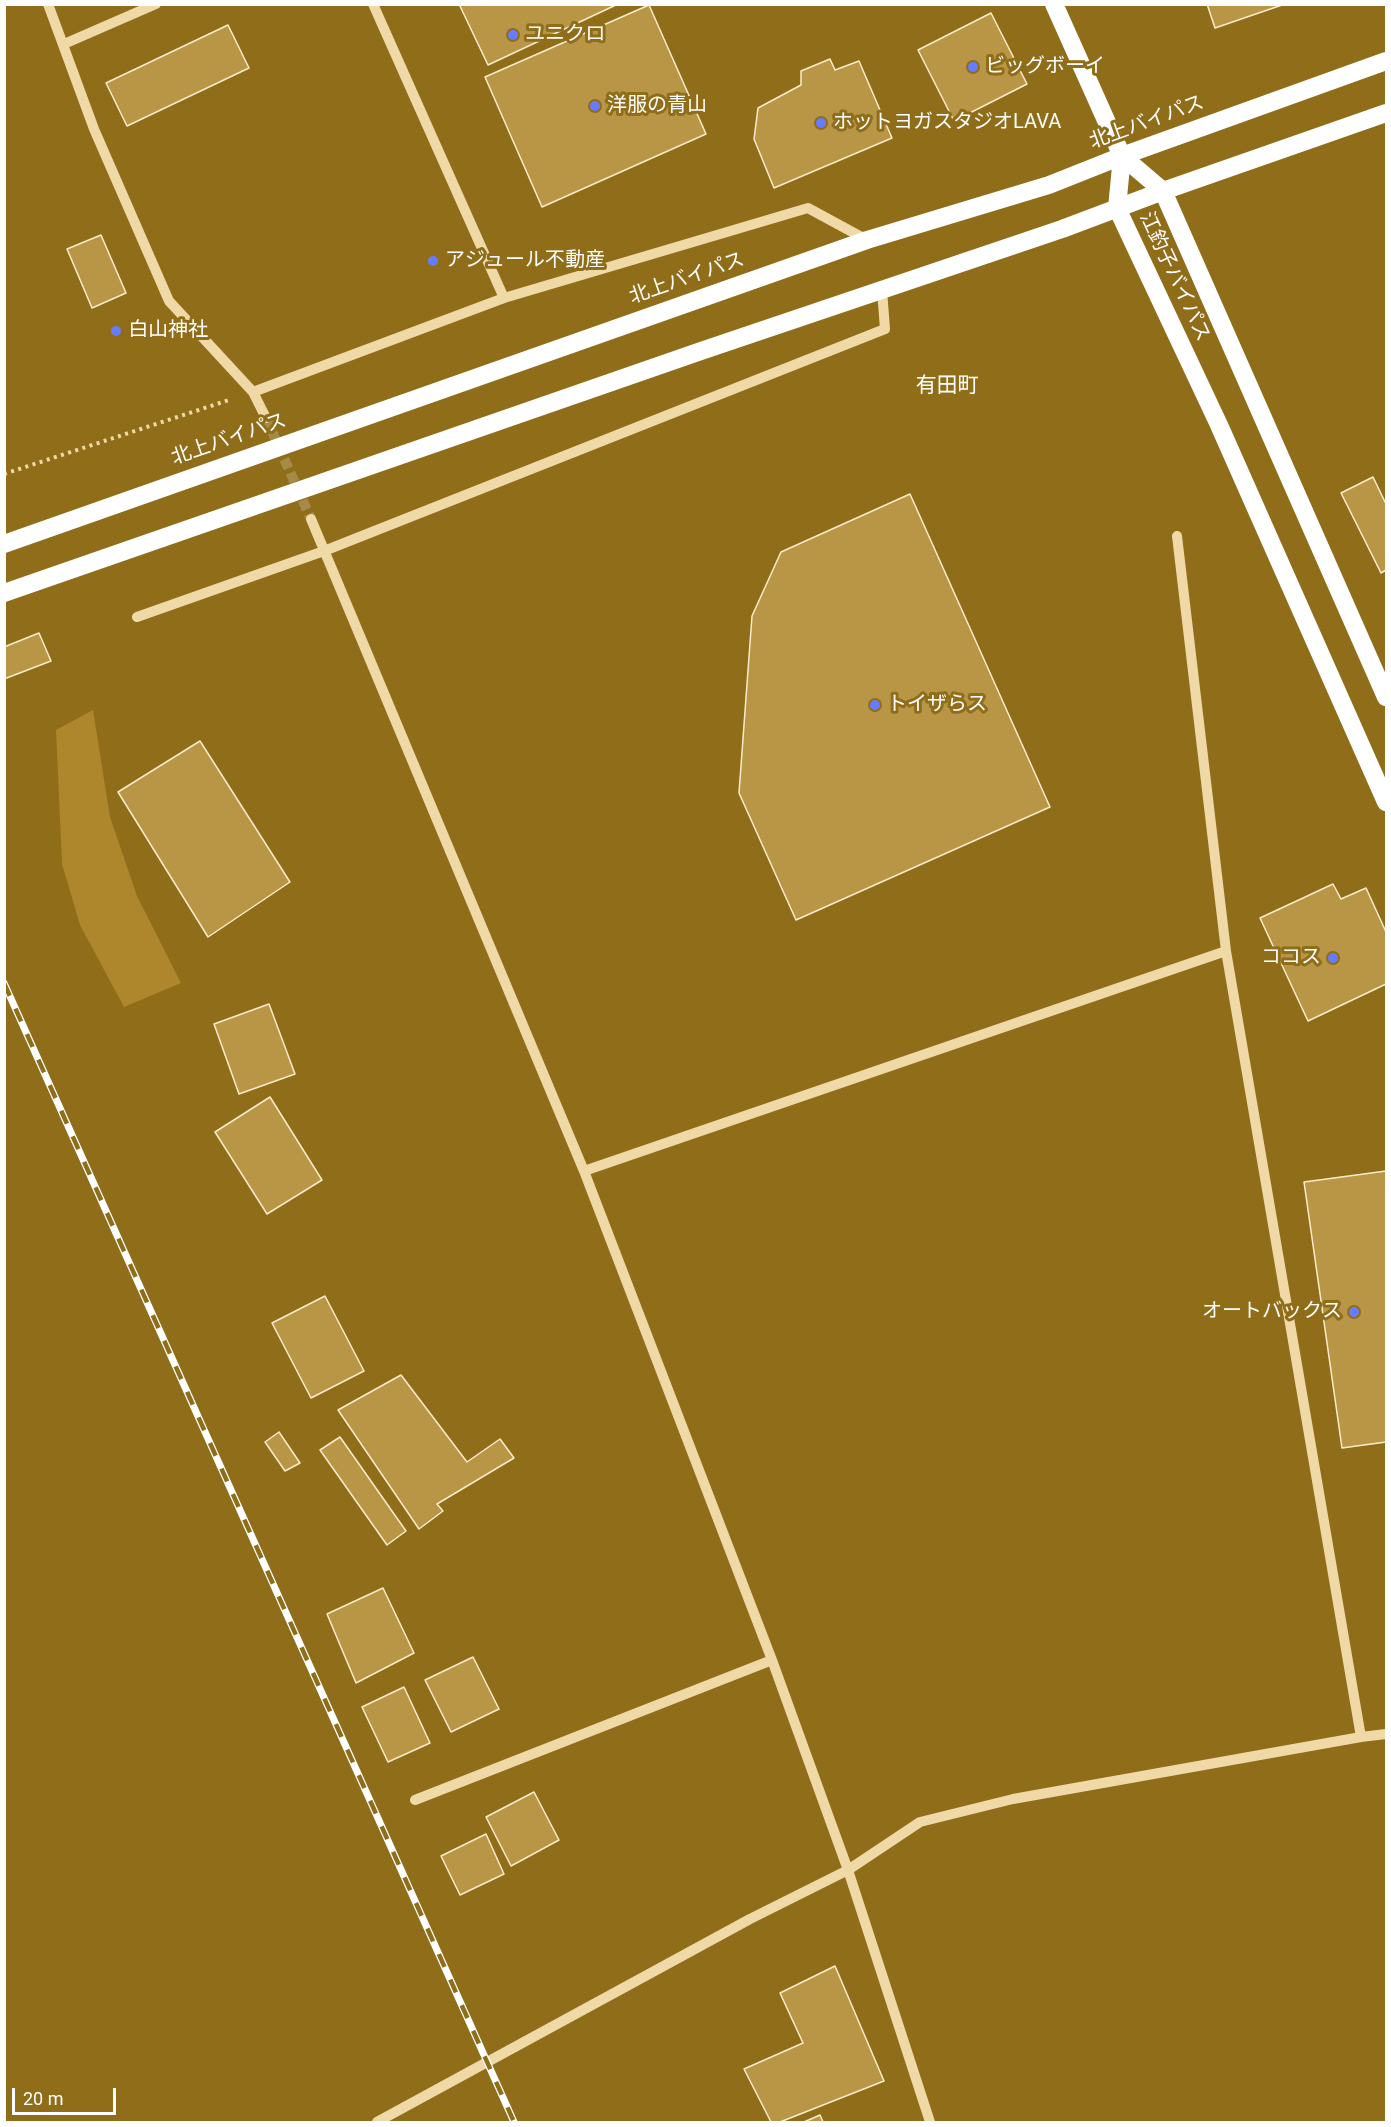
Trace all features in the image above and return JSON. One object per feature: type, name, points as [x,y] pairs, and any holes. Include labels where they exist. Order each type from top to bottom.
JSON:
[{"type":"highway","points":[[1054,4],[1122,156]]},
{"type":"highway","name":"北上バイパス","points":[[4,544],[867,240],[1049,185],[1122,156],[1386,61]]},
{"type":"highway","points":[[4,593],[1062,229],[1386,113]]},
{"type":"highway","name":"江釣子バイパス","points":[[1122,156],[1163,191],[1386,697]]},
{"type":"highway","name":"江釣子バイパス","points":[[1122,156],[1117,208],[1219,424],[1386,802]]},
{"type":"street","points":[[48,4],[94,129],[169,301],[254,392],[266,417]]},
{"type":"street","points":[[64,44],[156,4]]},
{"type":"street","points":[[373,4],[504,298]]},
{"type":"street","points":[[254,392],[504,298],[808,208],[867,240]]},
{"type":"street","points":[[137,617],[324,550],[885,329],[882,290]]},
{"type":"street","points":[[311,519],[584,1171],[771,1660],[848,1870],[930,2122]]},
{"type":"street","points":[[1176,536],[1226,951],[1361,1737]]},
{"type":"street","points":[[584,1171],[1226,951]]},
{"type":"street","points":[[415,1800],[771,1660]]},
{"type":"street","points":[[377,2122],[750,1919],[848,1870],[920,1822],[1013,1799],[1386,1734]]},
{"type":"path","points":[[4,474],[254,392]]},
{"type":"shaded area","points":[[93,710],[110,817],[137,896],[181,983],[124,1007],[80,925],[62,864],[56,730]]},
{"type":"building","name":"ユニクロ","points":[[459,4],[618,4],[488,65]]},
{"type":"building","points":[[1207,4],[1285,4],[1215,28]]},
{"type":"building","name":"洋服の青山","points":[[649,5],[706,134],[542,207],[485,77]]},
{"type":"building","name":"ビッグボーイ","points":[[991,13],[1027,84],[954,121],[918,50]]},
{"type":"building","points":[[228,25],[249,68],[127,126],[106,83]]},
{"type":"building","name":"ホットヨガスタジオLAVA","points":[[830,59],[835,70],[859,61],[892,138],[774,188],[754,139],[758,108],[801,85],[801,71]]},
{"type":"building","points":[[101,235],[126,293],[92,308],[67,249]]},
{"type":"building","points":[[1373,477],[1386,504],[1386,570],[1381,573],[1341,493]]},
{"type":"building","name":"トイザらス","points":[[910,494],[1050,807],[796,920],[739,793],[752,616],[781,552]]},
{"type":"building","points":[[39,633],[51,661],[4,679],[4,647]]},
{"type":"building","points":[[200,741],[290,882],[208,937],[118,792]]},
{"type":"building","name":"ココス","points":[[1333,884],[1341,899],[1366,888],[1386,932],[1386,984],[1308,1021],[1260,918]]},
{"type":"building","points":[[269,1004],[295,1074],[239,1094],[214,1024]]},
{"type":"building","points":[[270,1097],[322,1180],[267,1214],[215,1132]]},
{"type":"building","name":"オートバックス","points":[[1386,1171],[1386,1442],[1342,1448],[1304,1182]]},
{"type":"building","points":[[325,1296],[364,1371],[311,1398],[272,1323]]},
{"type":"building","points":[[401,1375],[467,1462],[500,1439],[514,1458],[437,1504],[443,1511],[419,1529],[338,1410]]},
{"type":"building","points":[[279,1432],[300,1463],[285,1471],[265,1442]]},
{"type":"building","points":[[340,1437],[406,1531],[387,1545],[320,1450]]},
{"type":"building","points":[[383,1588],[414,1653],[356,1683],[327,1614]]},
{"type":"building","points":[[473,1657],[499,1709],[451,1732],[425,1680]]},
{"type":"building","points":[[404,1687],[430,1743],[388,1762],[362,1707]]},
{"type":"building","points":[[534,1792],[559,1840],[511,1866],[486,1817]]},
{"type":"building","points":[[486,1834],[504,1874],[460,1895],[441,1856]]},
{"type":"building","points":[[835,1966],[884,2081],[780,2122],[771,2122],[744,2069],[803,2043],[780,1993]]},
{"type":"building","points":[[820,2115],[823,2122],[804,2122]]},
{"type":"tunnel","points":[[266,418],[311,519]]},
{"type":"railway","points":[[4,983],[514,2122]]},
{"type":"place","name":"ユニクロ","points":[[513,35]]},
{"type":"place","name":"ビッグボーイ","points":[[973,67]]},
{"type":"place","name":"洋服の青山","points":[[595,106]]},
{"type":"place","name":"ホットヨガスタジオLAVA","points":[[821,123]]},
{"type":"place","name":"アジュール不動産","points":[[433,261]]},
{"type":"place","name":"白山神社","points":[[116,331]]},
{"type":"place","name":"トイザらス","points":[[875,705]]},
{"type":"place","name":"ココス","points":[[1333,958]]},
{"type":"place","name":"オートバックス","points":[[1354,1312]]},
{"type":"district","name":"有田町","points":[[947,387]]}]
